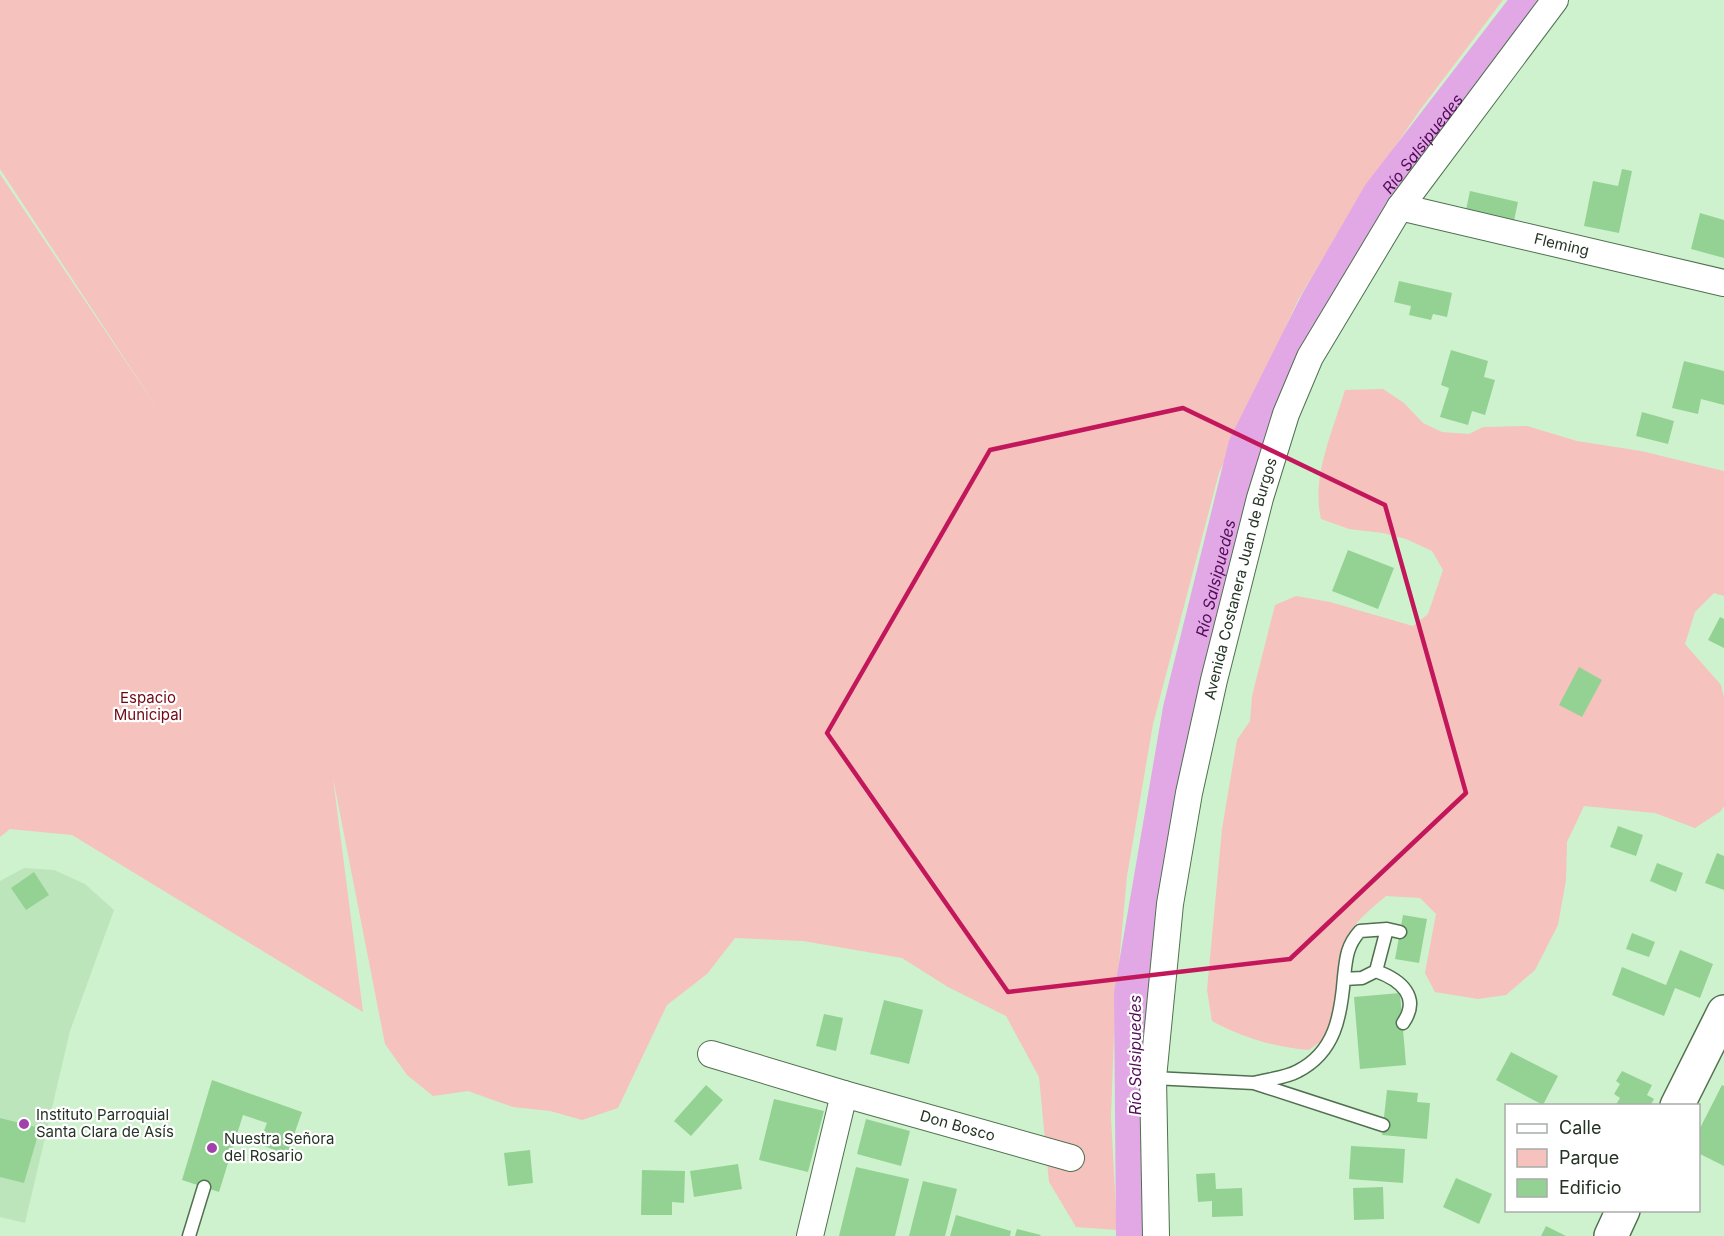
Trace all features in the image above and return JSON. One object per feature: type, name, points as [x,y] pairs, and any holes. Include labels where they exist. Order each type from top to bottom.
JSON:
[{"type":"street","name":"Avenida Costanera Juan de Burgos","points":[[1156,1236],[1153,1077],[1170,904],[1189,793],[1260,498],[1286,414],[1310,357],[1400,207],[1555,0]]},
{"type":"street","name":"Fleming","points":[[1400,207],[1724,283]]},
{"type":"street","points":[[1678,1104],[1724,1012]]},
{"type":"street","name":"Don Bosco","points":[[711,1054],[1071,1158]]},
{"type":"street","points":[[810,1236],[844,1094]]},
{"type":"street","points":[[1611,1236],[1622,1212]]},
{"type":"lane","points":[[1254,1083],[1297,1072],[1321,1057],[1332,1038],[1350,942],[1360,931],[1387,929],[1400,932]]},
{"type":"lane","points":[[1344,979],[1362,978],[1376,970],[1387,929]]},
{"type":"lane","points":[[1376,970],[1405,987],[1411,998],[1409,1014],[1402,1023]]},
{"type":"lane","points":[[1153,1077],[1254,1083],[1383,1125]]},
{"type":"lane","points":[[189,1236],[204,1187]]},
{"type":"highlighted area","points":[[1183,408],[1385,505],[1466,793],[1290,959],[1008,992],[827,733],[990,450]]},
{"type":"shaded area","name":"Instituto Parroquial Santa Clara de Asís","points":[[24,868],[54,870],[85,884],[114,910],[70,1031],[25,1223],[0,1217],[0,881]]},
{"type":"green space","name":"Espacio Municipal","points":[[0,0],[1503,0],[1420,110],[1355,205],[1298,300],[1219,473],[1153,724],[1127,876],[1115,1006],[1111,1117],[1117,1230],[1076,1227],[1049,1182],[1039,1077],[1006,1016],[948,987],[902,958],[803,941],[735,938],[707,974],[667,1005],[618,1108],[582,1120],[550,1111],[513,1107],[468,1091],[433,1096],[407,1075],[385,1044],[333,778],[363,1012],[72,835],[10,829],[0,837],[0,174],[159,411],[0,169]]},
{"type":"green space","points":[[1383,389],[1404,403],[1423,423],[1442,432],[1469,434],[1483,427],[1527,426],[1577,441],[1641,451],[1724,471],[1724,596],[1714,593],[1695,612],[1685,644],[1721,685],[1724,697],[1724,806],[1721,811],[1695,828],[1655,813],[1584,806],[1567,842],[1566,880],[1558,925],[1535,970],[1506,995],[1478,999],[1435,992],[1425,973],[1436,914],[1420,898],[1386,896],[1358,922],[1344,944],[1338,970],[1334,1010],[1326,1035],[1309,1050],[1296,1049],[1247,1037],[1212,1021],[1207,990],[1222,829],[1237,740],[1250,721],[1252,696],[1275,605],[1296,596],[1330,602],[1413,626],[1428,614],[1443,570],[1432,551],[1406,539],[1383,533],[1349,529],[1321,519],[1319,487],[1321,471],[1345,390]]},
{"type":"building","points":[[1622,169],[1632,171],[1619,233],[1584,226],[1593,181],[1618,186]]},
{"type":"building","points":[[1470,191],[1518,202],[1512,230],[1464,219]]},
{"type":"building","points":[[1700,213],[1724,220],[1724,258],[1691,249]]},
{"type":"building","points":[[1399,281],[1452,293],[1447,317],[1433,314],[1431,320],[1409,315],[1411,306],[1394,302]]},
{"type":"building","points":[[1451,350],[1488,361],[1484,377],[1495,380],[1485,415],[1472,411],[1468,425],[1440,417],[1449,388],[1441,385]]},
{"type":"building","points":[[1684,361],[1724,371],[1724,405],[1701,399],[1698,414],[1672,408]]},
{"type":"building","points":[[1642,412],[1674,421],[1668,444],[1636,436]]},
{"type":"building","points":[[1348,550],[1394,568],[1378,609],[1332,591]]},
{"type":"building","points":[[1720,617],[1724,619],[1724,648],[1708,640]]},
{"type":"building","points":[[1579,667],[1602,680],[1582,717],[1559,705]]},
{"type":"building","points":[[1618,826],[1643,835],[1636,856],[1610,847]]},
{"type":"building","points":[[1717,853],[1724,856],[1724,890],[1705,883]]},
{"type":"building","points":[[1657,863],[1683,873],[1676,892],[1650,881]]},
{"type":"building","points":[[34,872],[49,895],[26,910],[11,888]]},
{"type":"building","points":[[1403,915],[1427,919],[1419,963],[1395,959]]},
{"type":"building","points":[[1632,933],[1655,942],[1649,957],[1626,949]]},
{"type":"building","points":[[1680,950],[1713,964],[1700,998],[1675,988],[1664,1016],[1612,995],[1622,967],[1666,985]]},
{"type":"building","points":[[1400,993],[1406,1065],[1360,1069],[1354,997]]},
{"type":"building","points":[[884,1000],[923,1010],[909,1064],[870,1054]]},
{"type":"building","points":[[824,1014],[843,1018],[836,1051],[816,1046]]},
{"type":"building","points":[[1511,1052],[1558,1076],[1544,1104],[1496,1080]]},
{"type":"building","points":[[1622,1071],[1652,1085],[1647,1095],[1654,1099],[1651,1104],[1616,1104],[1620,1098],[1614,1094],[1620,1084],[1616,1081]]},
{"type":"building","name":"Nuestra Señora del Rosario","points":[[212,1080],[302,1112],[287,1155],[259,1144],[267,1123],[243,1115],[219,1192],[182,1180]]},
{"type":"building","points":[[706,1085],[723,1100],[691,1136],[674,1121]]},
{"type":"building","points":[[1722,1085],[1724,1086],[1724,1166],[1700,1154],[1700,1128]]},
{"type":"building","points":[[1387,1090],[1418,1093],[1417,1102],[1430,1103],[1427,1139],[1382,1135]]},
{"type":"building","points":[[774,1099],[824,1111],[808,1172],[759,1160]]},
{"type":"building","points":[[0,1118],[40,1128],[24,1183],[0,1177]]},
{"type":"building","points":[[866,1119],[910,1131],[901,1166],[857,1154]]},
{"type":"building","points":[[1351,1146],[1405,1149],[1403,1183],[1349,1179]]},
{"type":"building","points":[[530,1150],[533,1183],[508,1186],[504,1153]]},
{"type":"building","points":[[738,1164],[742,1189],[694,1197],[690,1171]]},
{"type":"building","points":[[856,1167],[909,1179],[895,1236],[839,1236]]},
{"type":"building","points":[[642,1170],[685,1171],[684,1203],[672,1202],[672,1215],[641,1215]]},
{"type":"building","points":[[1215,1173],[1216,1189],[1242,1188],[1243,1216],[1212,1217],[1212,1201],[1198,1202],[1196,1174]]},
{"type":"building","points":[[1456,1178],[1492,1194],[1479,1224],[1443,1207]]},
{"type":"building","points":[[923,1181],[957,1189],[945,1236],[909,1236]]},
{"type":"building","points":[[1383,1187],[1384,1219],[1354,1220],[1353,1188]]},
{"type":"building","points":[[956,1215],[1011,1231],[1010,1236],[950,1236]]},
{"type":"building","points":[[1546,1226],[1566,1236],[1541,1236]]},
{"type":"building","points":[[1017,1229],[1041,1235],[1015,1236]]},
{"type":"waterway","name":"Río Salsipuedes","points":[[1136,1236],[1134,994],[1183,709],[1248,447],[1320,303],[1382,196],[1533,0]]},
{"type":"place","name":"Instituto Parroquial Santa Clara de Asís","points":[[24,1124]]},
{"type":"place","name":"Nuestra Señora del Rosario","points":[[212,1148]]}]
